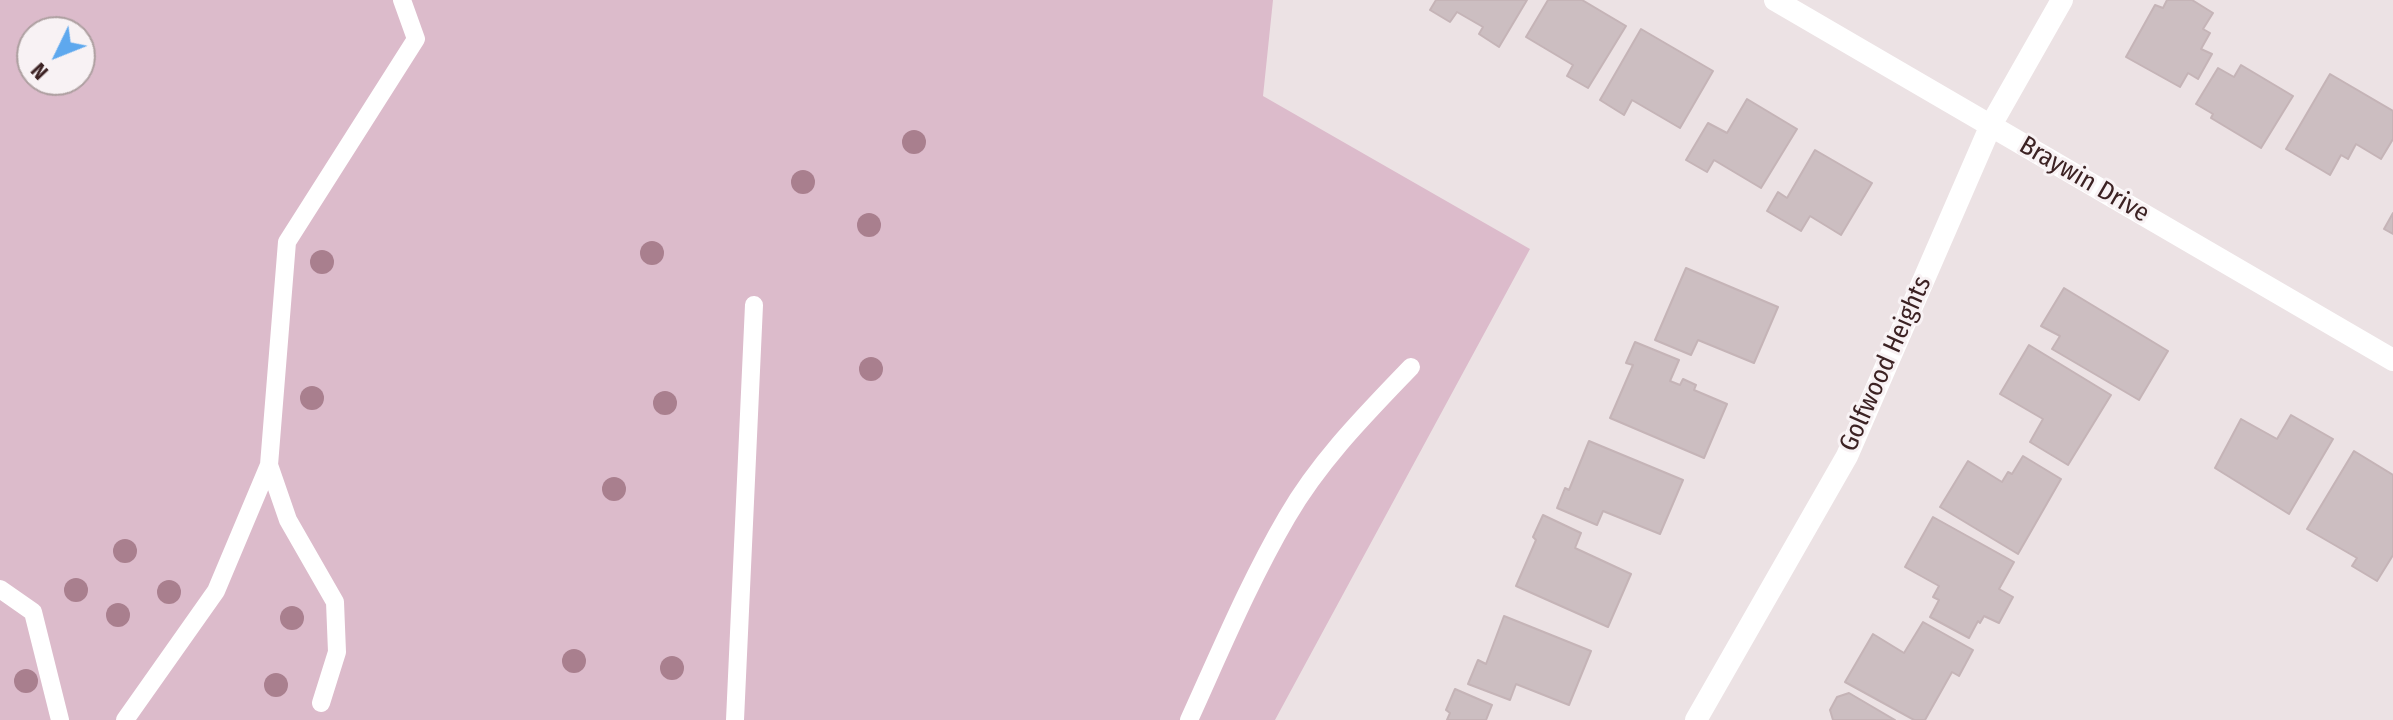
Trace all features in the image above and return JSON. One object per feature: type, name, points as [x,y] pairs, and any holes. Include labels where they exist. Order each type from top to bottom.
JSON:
[{"type":"street","name":"Braywin Drive","points":[[1775,0],[2393,360]]},
{"type":"street","name":"Golfwood Heights","points":[[1696,720],[1847,456],[1991,125],[2062,0]]},
{"type":"lane","points":[[125,720],[216,591],[269,465],[287,242],[416,39],[402,0]]},
{"type":"lane","points":[[735,720],[754,305]]},
{"type":"lane","points":[[1189,720],[1246,595],[1288,515],[1339,444],[1411,367]]},
{"type":"lane","points":[[269,465],[288,520],[335,602],[337,652],[321,703]]},
{"type":"lane","points":[[0,589],[33,612],[60,720]]},
{"type":"shaded area","points":[[0,0],[1273,0],[1263,96],[1530,249],[1275,720],[0,720]]},
{"type":"building","points":[[1436,0],[1527,0],[1499,47],[1479,34],[1483,27],[1457,12],[1450,22],[1430,10]]},
{"type":"building","points":[[1548,0],[1582,0],[1626,26],[1588,88],[1567,76],[1573,65],[1526,37]]},
{"type":"building","points":[[2167,0],[2192,0],[2213,13],[2203,29],[2210,33],[2201,49],[2212,54],[2198,79],[2188,73],[2180,87],[2126,57],[2155,5],[2163,8]]},
{"type":"building","points":[[1641,29],[1713,71],[1680,128],[1632,100],[1624,115],[1600,100]]},
{"type":"building","points":[[2241,65],[2293,96],[2261,148],[2211,118],[2213,114],[2196,104],[2218,68],[2234,77]]},
{"type":"building","points":[[2330,74],[2393,111],[2393,139],[2381,159],[2356,144],[2348,159],[2341,155],[2330,175],[2286,149]]},
{"type":"building","points":[[1747,99],[1797,129],[1761,188],[1714,160],[1707,172],[1686,160],[1708,123],[1727,133]]},
{"type":"building","points":[[1815,150],[1872,183],[1841,235],[1810,216],[1801,231],[1767,211],[1778,192],[1787,198]]},
{"type":"building","points":[[2393,213],[2393,234],[2384,229]]},
{"type":"building","points":[[1686,268],[1778,307],[1754,363],[1698,340],[1691,355],[1655,340]]},
{"type":"building","points":[[2064,288],[2168,351],[2139,400],[2052,349],[2060,336],[2041,326]]},
{"type":"building","points":[[1635,342],[1679,360],[1670,381],[1680,385],[1683,379],[1696,385],[1694,390],[1727,404],[1704,458],[1610,418],[1633,365],[1626,363]]},
{"type":"building","points":[[2029,345],[2111,395],[2068,465],[2030,442],[2043,419],[2000,394]]},
{"type":"building","points":[[2291,415],[2333,439],[2289,514],[2215,468],[2241,419],[2277,439]]},
{"type":"building","points":[[1589,441],[1683,480],[1660,534],[1603,511],[1597,525],[1557,508],[1565,488],[1569,490]]},
{"type":"building","points":[[2354,451],[2393,475],[2393,555],[2377,581],[2352,566],[2357,558],[2307,529]]},
{"type":"building","points":[[2023,456],[2061,479],[2018,554],[1940,507],[1968,461],[2002,482],[2008,472],[2012,474]]},
{"type":"building","points":[[1543,515],[1581,533],[1575,548],[1631,574],[1608,627],[1516,586]]},
{"type":"building","points":[[1933,517],[2014,562],[1999,589],[2013,597],[1999,623],[1984,616],[1969,638],[1930,617],[1939,600],[1933,597],[1939,586],[1905,567]]},
{"type":"building","points":[[1504,616],[1591,651],[1569,705],[1516,684],[1510,700],[1468,684],[1478,660],[1486,664]]},
{"type":"building","points":[[1923,622],[1973,650],[1959,676],[1952,672],[1925,720],[1914,720],[1845,682],[1873,634],[1904,653]]},
{"type":"building","points":[[1455,689],[1492,705],[1486,720],[1447,720],[1450,713],[1446,710]]},
{"type":"building","points":[[1849,693],[1895,720],[1833,720],[1830,710],[1837,697]]}]
